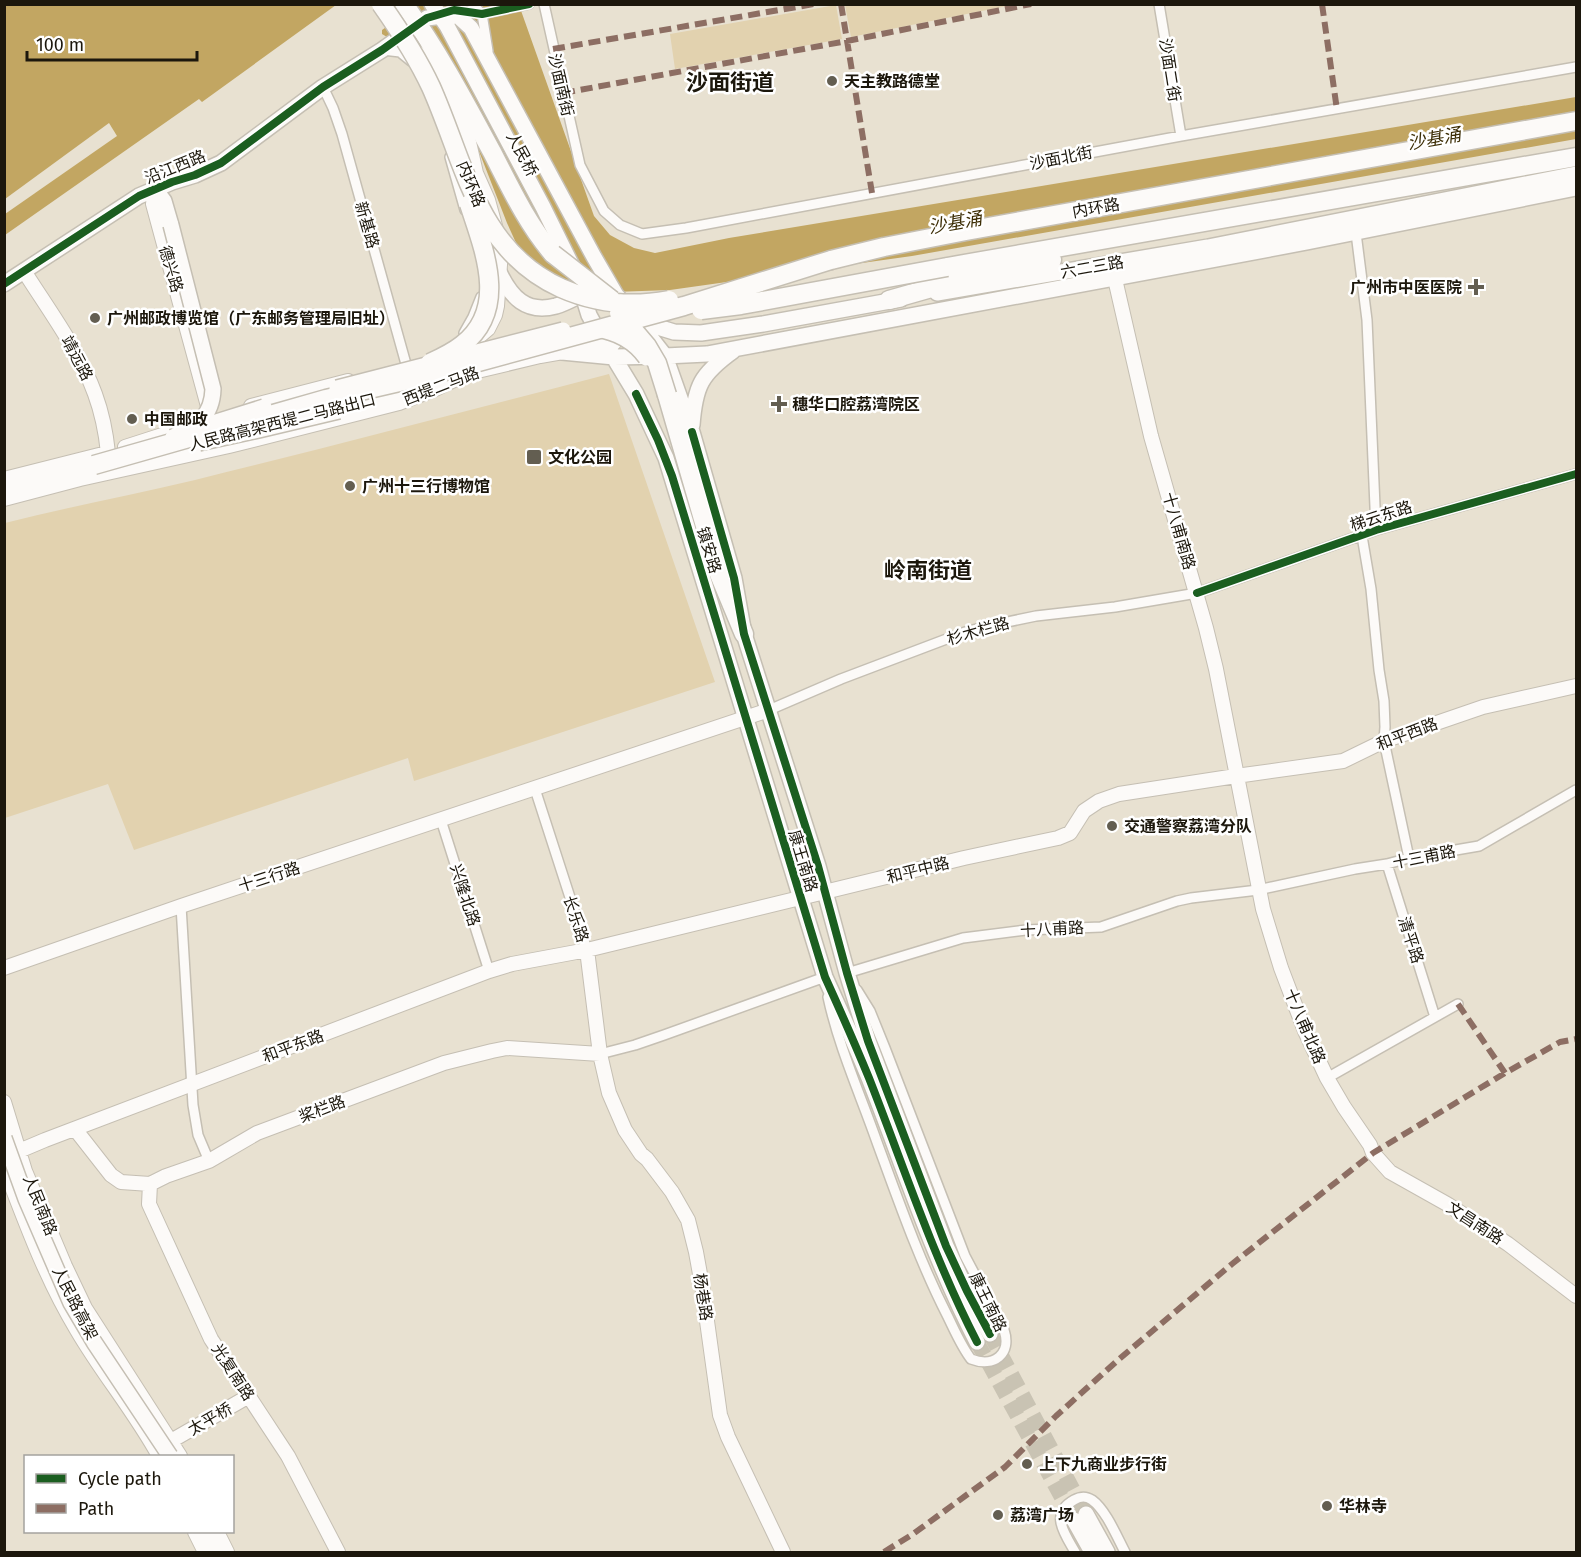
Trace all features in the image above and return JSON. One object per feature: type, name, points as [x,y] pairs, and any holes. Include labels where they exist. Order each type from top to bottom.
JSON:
[{"type":"highway","name":"内环路","points":[[381,4],[416,57],[441,111],[475,197],[495,234],[513,256],[532,272],[575,294],[603,302],[621,304],[649,303],[740,285],[884,247],[966,231],[1576,121]]},
{"type":"highway","name":"内环路","points":[[405,4],[420,20],[524,213],[543,242],[553,254],[613,301],[629,308],[652,311],[717,309],[1134,233],[1238,217]]},
{"type":"highway","points":[[430,361],[462,345],[477,329],[486,309],[490,287],[484,254],[441,111]]},
{"type":"highway","points":[[889,300],[963,279],[1238,217],[1576,157]]},
{"type":"highway","points":[[553,254],[570,275],[612,307],[641,338],[657,363],[719,574],[744,634]]},
{"type":"highway","points":[[93,465],[315,401],[434,374],[684,306],[831,260]]},
{"type":"main road","name":"人民桥","points":[[440,4],[573,250],[583,266],[603,280],[616,295]]},
{"type":"main road","points":[[420,20],[450,15],[459,17],[471,28],[603,280]]},
{"type":"main road","name":"沿江西路","points":[[4,284],[126,204],[155,189],[221,163],[323,87],[382,50],[420,20]]},
{"type":"main road","name":"人民桥","points":[[420,20],[447,26],[575,270],[589,315],[611,348],[636,394]]},
{"type":"main road","name":"六二三路","points":[[616,295],[646,320],[674,332],[701,333],[1208,247],[1576,174]]},
{"type":"main road","name":"六二三路","points":[[562,352],[611,348],[665,356],[707,354],[1356,233],[1576,188]]},
{"type":"main road","points":[[155,189],[164,201],[171,225],[213,389],[212,400],[205,416],[173,437]]},
{"type":"main road","points":[[499,272],[513,296],[534,307],[545,308],[557,305],[583,294]]},
{"type":"main road","name":"镇安路","points":[[616,295],[665,356],[692,432],[734,578],[744,634],[769,710]]},
{"type":"main road","points":[[768,323],[771,342]]},
{"type":"main road","points":[[4,489],[93,465],[230,417],[430,361],[580,328],[598,329],[618,334],[634,345],[650,364],[667,395]]},
{"type":"main road","points":[[692,432],[695,400],[701,382],[711,368],[735,349]]},
{"type":"main road","points":[[562,352],[610,370],[622,378],[636,394]]},
{"type":"main road","name":"人民路高架西堤二马路出口","points":[[93,465],[339,411],[469,373]]},
{"type":"main road","name":"镇安路","points":[[636,394],[672,476],[746,718]]},
{"type":"main road","name":"康王南路","points":[[746,718],[825,977],[862,1062],[952,1293],[984,1338],[967,1291],[946,1246],[868,1041],[826,893],[769,710]]},
{"type":"main road","name":"人民路高架","points":[[4,1138],[26,1199],[72,1303],[94,1342],[170,1449]]},
{"type":"main road","points":[[1092,1552],[1080,1517],[1107,1552]]},
{"type":"main road","points":[[206,1533],[216,1552]]},
{"type":"street","points":[[420,20],[440,4]]},
{"type":"street","points":[[472,4],[482,14],[487,48],[495,71]]},
{"type":"street","points":[[482,14],[529,4]]},
{"type":"street","name":"沙面南街","points":[[544,4],[580,165]]},
{"type":"street","name":"沙面二街","points":[[1160,4],[1181,136]]},
{"type":"street","points":[[382,50],[407,47],[420,54],[432,67],[452,102],[465,130],[476,173],[481,220],[499,272]]},
{"type":"street","points":[[382,50],[404,54],[423,83],[452,164],[480,276],[480,301],[467,329],[430,361]]},
{"type":"street","name":"沙面北街","points":[[580,165],[604,211],[620,225],[642,234],[686,228],[1181,136],[1576,67]]},
{"type":"street","name":"新基路","points":[[323,87],[342,134],[406,364]]},
{"type":"street","name":"德兴路","points":[[155,189],[153,204],[211,419]]},
{"type":"street","points":[[1356,233],[1367,320],[1376,530]]},
{"type":"street","name":"靖远路","points":[[24,271],[59,325],[87,376],[99,406],[108,453]]},
{"type":"street","name":"西堤二马路","points":[[4,479],[108,453],[261,403],[406,364],[430,361],[472,343],[488,329],[497,306],[499,272]]},
{"type":"street","name":"十八甫南路","points":[[1115,279],[1151,436],[1197,593],[1216,669],[1258,890]]},
{"type":"street","points":[[611,348],[625,335],[626,331],[625,318],[616,295]]},
{"type":"street","name":"西堤二马路","points":[[4,499],[169,459],[229,447],[399,403],[446,385],[469,373],[562,352]]},
{"type":"street","points":[[169,459],[241,428],[402,385],[469,373]]},
{"type":"street","points":[[211,419],[241,428]]},
{"type":"street","name":"梯云东路","points":[[1197,593],[1376,530],[1576,474]]},
{"type":"street","points":[[1362,536],[1371,589],[1384,701],[1384,741],[1408,858]]},
{"type":"street","name":"杉木栏路","points":[[769,710],[842,679],[988,626],[1036,616],[1115,607],[1197,593]]},
{"type":"street","name":"和平西路","points":[[1236,776],[1343,761],[1384,741],[1483,707],[1576,686]]},
{"type":"street","points":[[535,789],[769,710]]},
{"type":"street","name":"和平中路","points":[[587,950],[964,858],[1058,838],[1070,832],[1084,811],[1099,801],[1119,794],[1236,776]]},
{"type":"street","name":"十三行路","points":[[4,968],[181,906],[535,789]]},
{"type":"street","name":"长乐路","points":[[535,789],[587,950],[600,1053]]},
{"type":"street","name":"十三甫路","points":[[1258,890],[1408,858],[1479,846],[1576,790]]},
{"type":"street","name":"兴隆北路","points":[[441,820],[489,971]]},
{"type":"street","name":"清平路","points":[[1387,864],[1435,1017]]},
{"type":"street","name":"十八甫路","points":[[847,973],[963,938],[1026,930],[1101,927],[1184,900],[1258,890]]},
{"type":"street","name":"十八甫北路","points":[[1258,890],[1271,939],[1305,1031],[1327,1078],[1373,1153]]},
{"type":"street","points":[[181,906],[193,1105],[198,1135],[209,1161]]},
{"type":"street","name":"和平东路","points":[[4,1160],[19,1151],[75,1129],[489,971],[512,964],[587,950]]},
{"type":"street","name":"康王南路","points":[[825,977],[830,1008],[838,1034],[922,1263],[971,1359],[983,1362],[994,1360],[1000,1357],[1005,1350],[1004,1330],[965,1256],[877,1027],[847,973]]},
{"type":"street","points":[[600,1053],[635,1045],[825,977]]},
{"type":"street","points":[[1327,1078],[1458,1004]]},
{"type":"street","name":"桨栏路","points":[[75,1129],[111,1175],[121,1182],[150,1184],[209,1161],[257,1133],[468,1056],[507,1048],[600,1053]]},
{"type":"street","name":"杨巷路","points":[[600,1053],[609,1093],[625,1130],[640,1154],[672,1192],[688,1220],[698,1263],[720,1415],[783,1552]]},
{"type":"street","name":"人民南路","points":[[4,1102],[32,1189],[85,1308],[170,1449]]},
{"type":"street","name":"文昌南路","points":[[1373,1153],[1390,1172],[1447,1204],[1508,1244],[1576,1296]]},
{"type":"street","name":"人民南路","points":[[4,1166],[66,1311],[85,1344],[158,1455]]},
{"type":"street","name":"光复南路","points":[[150,1184],[149,1204],[211,1339],[288,1456],[338,1552]]},
{"type":"street","name":"太平桥","points":[[170,1449],[249,1396]]},
{"type":"street","points":[[1075,1552],[1063,1531],[1061,1514],[1068,1504],[1084,1497],[1094,1501],[1100,1508],[1125,1552]]},
{"type":"street","points":[[196,1533],[205,1552]]},
{"type":"street","points":[[218,1533],[227,1552]]},
{"type":"shaded area","points":[[845,4],[1012,5],[851,37]]},
{"type":"shaded area","points":[[836,5],[842,39],[675,69],[670,34]]},
{"type":"shaded area","name":"文化公园","points":[[609,374],[715,682],[414,781],[408,758],[134,850],[108,784],[5,818],[5,523],[195,480]]},
{"type":"water","points":[[5,5],[336,5],[202,102],[199,99],[5,235]]},
{"type":"water","name":"沙基涌","points":[[418,5],[519,5],[594,216],[610,235],[634,248],[655,253],[729,238],[1576,97],[1576,139],[912,256],[670,290],[556,294],[544,290],[532,278],[507,223],[466,118],[416,34],[403,30],[387,37],[382,34],[382,30]]},
{"type":"pier","points":[[109,123],[117,136],[5,214],[5,199]]},
{"type":"tunnel","points":[[990,1334],[1086,1514]]},
{"type":"tunnel","points":[[977,1342],[1074,1520]]},
{"type":"marked path","points":[[553,49],[814,4]]},
{"type":"marked path","points":[[841,4],[872,193]]},
{"type":"marked path","points":[[563,93],[847,41],[1031,4]]},
{"type":"marked path","points":[[1322,4],[1337,110]]},
{"type":"marked path","points":[[1458,1004],[1505,1073]]},
{"type":"marked path","points":[[884,1552],[913,1534],[1005,1467],[1056,1416],[1118,1360],[1232,1264],[1373,1153],[1560,1042],[1576,1039]]},
{"type":"cycle path","points":[[4,284],[139,196],[221,163],[323,87],[427,18],[454,10],[482,14],[529,4]]},
{"type":"cycle path","points":[[636,394],[672,476],[825,977],[869,1078],[946,1277],[977,1342]]},
{"type":"cycle path","points":[[692,432],[734,578],[744,634],[818,866],[868,1041],[946,1246],[990,1334]]},
{"type":"cycle path","points":[[1197,593],[1376,530],[1576,474]]},
{"type":"place","name":"天主教路德堂","points":[[832,81]]},
{"type":"place","name":"广州市中医医院","points":[[1476,287]]},
{"type":"place","name":"广州邮政博览馆（广东邮务管理局旧址）","points":[[95,318]]},
{"type":"place","name":"穗华口腔荔湾院区","points":[[779,404]]},
{"type":"place","name":"中国邮政","points":[[132,419]]},
{"type":"place","name":"文化公园","points":[[534,457]]},
{"type":"place","name":"广州十三行博物馆","points":[[350,486]]},
{"type":"place","name":"交通警察荔湾分队","points":[[1112,826]]},
{"type":"place","name":"上下九商业步行街","points":[[1027,1464]]},
{"type":"place","name":"华林寺","points":[[1327,1506]]},
{"type":"place","name":"荔湾广场","points":[[998,1515]]},
{"type":"district","name":"沙面街道","points":[[730,82]]},
{"type":"district","name":"岭南街道","points":[[928,570]]}]
